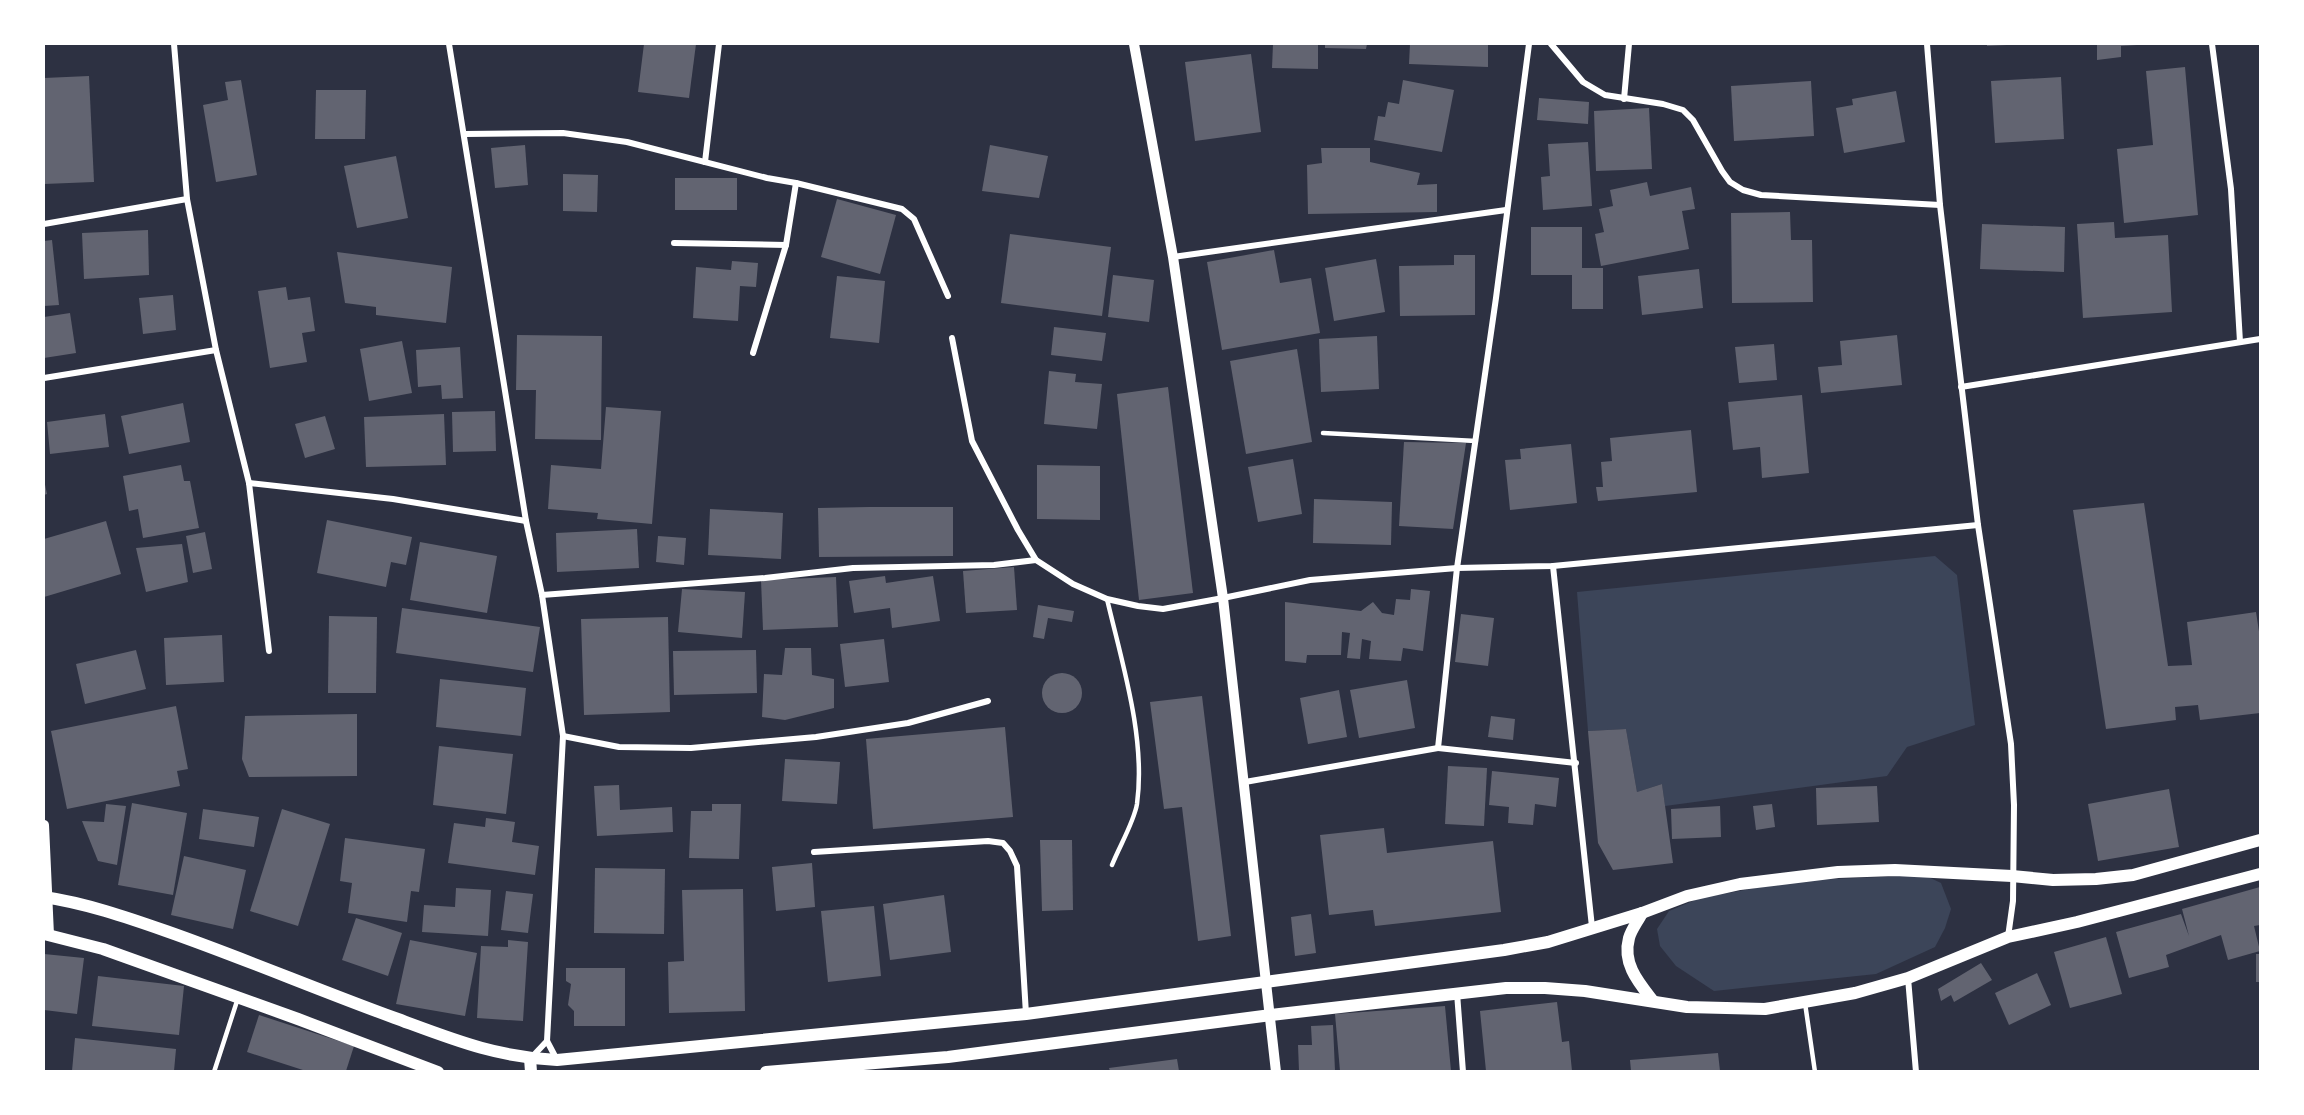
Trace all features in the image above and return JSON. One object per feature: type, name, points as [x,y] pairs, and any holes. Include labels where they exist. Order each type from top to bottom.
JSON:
[{"type":"main road","points":[[45,897],[110,912],[191,940],[485,1050],[530,1058],[557,1066],[1026,1014],[1504,950],[1548,942],[1642,913],[1687,896],[1740,884],[1794,876],[1895,870],[2053,880],[2133,875],[2260,840]]},
{"type":"main road","points":[[766,1071],[948,1057],[1457,993],[1545,988],[1687,1007],[1765,1009],[1855,993],[1908,978],[2008,937],[2077,922],[2260,874]]},
{"type":"main road","points":[[1642,913],[1629,939],[1628,959],[1633,976],[1653,1001]]},
{"type":"main road","points":[[46,934],[103,949],[438,1071]]},
{"type":"main road","points":[[530,1058],[531,1071]]},
{"type":"street","points":[[174,44],[187,199],[216,350],[249,483],[269,651]]},
{"type":"street","points":[[448,44],[465,134],[526,521],[542,595],[563,736],[547,1041],[557,1066]]},
{"type":"street","points":[[705,162],[719,44]]},
{"type":"street","points":[[1134,44],[1173,257],[1223,598],[1276,1071]]},
{"type":"street","points":[[1438,748],[1458,568],[1529,44]]},
{"type":"street","points":[[1551,44],[1583,82],[1605,95],[1664,104],[1683,110],[1693,120],[1730,182],[1743,190],[1761,195],[1940,205]]},
{"type":"street","points":[[1624,99],[1629,44]]},
{"type":"street","points":[[1927,44],[1940,205],[1961,387],[1978,525],[2011,744],[2014,806],[2013,901],[2008,937]]},
{"type":"street","points":[[2212,44],[2231,189],[2240,342]]},
{"type":"street","points":[[465,134],[563,133],[627,142],[767,178],[902,209],[914,219],[948,296]]},
{"type":"street","points":[[753,353],[786,245],[796,183]]},
{"type":"street","points":[[44,224],[187,199]]},
{"type":"street","points":[[1173,257],[1506,210]]},
{"type":"street","points":[[675,243],[786,245]]},
{"type":"street","points":[[952,338],[972,441],[1017,530],[1035,560],[1073,584],[1107,599],[1138,606],[1163,609],[1310,580],[1458,568],[1553,566],[1978,525]]},
{"type":"street","points":[[1961,387],[2260,339]]},
{"type":"street","points":[[44,378],[216,350]]},
{"type":"street","points":[[249,483],[393,499],[526,521]]},
{"type":"street","points":[[542,595],[765,578],[853,568],[994,565],[1035,560]]},
{"type":"street","points":[[1553,566],[1592,927]]},
{"type":"street","points":[[563,736],[619,747],[691,748],[816,737],[896,725],[988,701]]},
{"type":"street","points":[[1245,782],[1438,748],[1575,763]]},
{"type":"street","points":[[44,825],[46,934]]},
{"type":"street","points":[[814,852],[988,841],[1003,843],[1010,851],[1017,866],[1026,1014]]},
{"type":"street","points":[[1908,978],[1916,1071]]},
{"type":"street","points":[[1457,993],[1464,1071]]},
{"type":"street","points":[[530,1058],[547,1041]]},
{"type":"lane","points":[[1323,433],[1476,441]]},
{"type":"lane","points":[[1107,599],[1139,748],[1137,806],[1112,865]]},
{"type":"lane","points":[[214,1071],[238,998]]},
{"type":"lane","points":[[1805,1002],[1815,1071]]},
{"type":"shaded area","points":[[1935,556],[1957,575],[1975,725],[1907,747],[1887,776],[1665,806],[1662,784],[1637,792],[1626,729],[1588,731],[1577,592]]},
{"type":"shaded area","points":[[1924,875],[1941,883],[1951,909],[1945,928],[1935,947],[1876,974],[1714,991],[1676,966],[1660,946],[1657,929],[1669,911],[1700,898],[1813,880]]},
{"type":"building","points":[[644,44],[696,44],[689,98],[638,92]]},
{"type":"building","points":[[1273,44],[1318,44],[1318,69],[1272,68]]},
{"type":"building","points":[[1325,44],[1367,44],[1366,49],[1325,48]]},
{"type":"building","points":[[1410,44],[1488,44],[1488,67],[1409,64]]},
{"type":"building","points":[[1987,44],[2007,44],[2007,45],[1987,46]]},
{"type":"building","points":[[2097,44],[2137,45],[2121,46],[2121,57],[2097,60]]},
{"type":"building","points":[[1251,54],[1261,132],[1195,141],[1185,62]]},
{"type":"building","points":[[2185,67],[2198,215],[2124,223],[2117,149],[2153,145],[2146,71]]},
{"type":"building","points":[[89,76],[94,182],[44,184],[44,78]]},
{"type":"building","points":[[2061,77],[2064,139],[1995,143],[1991,81]]},
{"type":"building","points":[[241,80],[257,175],[216,182],[203,105],[228,100],[225,82]]},
{"type":"building","points":[[1403,80],[1454,90],[1442,152],[1374,140],[1378,116],[1385,117],[1388,102],[1399,104]]},
{"type":"building","points":[[1811,81],[1814,136],[1734,141],[1731,86]]},
{"type":"building","points":[[316,90],[366,90],[365,139],[315,139]]},
{"type":"building","points":[[1896,91],[1905,142],[1844,153],[1836,108],[1853,105],[1852,99]]},
{"type":"building","points":[[1539,98],[1589,102],[1588,124],[1537,120]]},
{"type":"building","points":[[1649,108],[1652,169],[1596,171],[1594,111]]},
{"type":"building","points":[[1588,142],[1592,206],[1543,210],[1541,177],[1550,176],[1548,144]]},
{"type":"building","points":[[525,145],[528,185],[495,188],[491,148]]},
{"type":"building","points":[[990,145],[1048,156],[1039,198],[982,191]]},
{"type":"building","points":[[1321,148],[1370,148],[1370,162],[1420,173],[1417,185],[1437,184],[1437,212],[1308,214],[1307,165],[1322,163]]},
{"type":"building","points":[[396,156],[408,218],[357,228],[344,166]]},
{"type":"building","points":[[563,174],[598,175],[597,212],[563,211]]},
{"type":"building","points":[[675,178],[737,178],[737,210],[675,210]]},
{"type":"building","points":[[1647,182],[1650,196],[1691,187],[1695,209],[1682,211],[1689,249],[1601,266],[1595,234],[1604,232],[1599,209],[1613,206],[1610,190]]},
{"type":"building","points":[[837,199],[896,215],[880,274],[821,257]]},
{"type":"building","points":[[1790,212],[1791,240],[1812,240],[1813,302],[1732,303],[1731,213]]},
{"type":"building","points":[[2114,222],[2115,238],[2168,235],[2172,312],[2083,318],[2077,224]]},
{"type":"building","points":[[1982,224],[2065,227],[2064,272],[1980,269]]},
{"type":"building","points":[[1531,227],[1582,227],[1582,268],[1603,268],[1603,309],[1572,309],[1572,275],[1531,275]]},
{"type":"building","points":[[148,230],[149,275],[84,279],[82,233]]},
{"type":"building","points":[[1010,234],[1111,247],[1102,316],[1001,303]]},
{"type":"building","points":[[52,240],[59,305],[44,306],[44,241]]},
{"type":"building","points":[[1274,250],[1280,283],[1311,278],[1320,333],[1222,350],[1207,262]]},
{"type":"building","points":[[337,252],[452,267],[446,323],[376,315],[376,307],[345,303]]},
{"type":"building","points":[[1454,255],[1475,255],[1475,315],[1400,316],[1399,266],[1454,265]]},
{"type":"building","points":[[1376,259],[1385,312],[1334,321],[1325,268]]},
{"type":"building","points":[[732,261],[758,263],[756,287],[740,286],[738,321],[693,318],[696,267],[731,270]]},
{"type":"building","points":[[1699,269],[1703,308],[1642,315],[1638,276]]},
{"type":"building","points":[[1113,275],[1154,280],[1149,322],[1108,317]]},
{"type":"building","points":[[837,276],[885,281],[879,343],[830,338]]},
{"type":"building","points":[[286,287],[288,300],[310,297],[315,331],[302,333],[307,362],[270,368],[258,291]]},
{"type":"building","points":[[173,295],[176,330],[143,334],[139,298]]},
{"type":"building","points":[[70,313],[76,353],[44,358],[44,317]]},
{"type":"building","points":[[1054,327],[1106,333],[1102,361],[1051,355]]},
{"type":"building","points":[[517,335],[602,336],[601,440],[535,439],[536,390],[516,390]]},
{"type":"building","points":[[1897,335],[1902,385],[1821,393],[1818,367],[1842,365],[1840,341]]},
{"type":"building","points":[[1377,336],[1379,389],[1321,392],[1319,339]]},
{"type":"building","points":[[402,341],[412,393],[369,401],[360,349]]},
{"type":"building","points":[[1774,344],[1777,380],[1739,383],[1735,347]]},
{"type":"building","points":[[460,347],[463,398],[442,399],[441,385],[418,387],[416,350]]},
{"type":"building","points":[[1297,349],[1312,442],[1246,454],[1230,361]]},
{"type":"building","points":[[1049,371],[1076,374],[1075,382],[1102,384],[1097,429],[1044,424]]},
{"type":"building","points":[[1168,387],[1193,593],[1139,600],[1117,394]]},
{"type":"building","points":[[1802,395],[1809,473],[1762,478],[1760,447],[1733,450],[1728,402]]},
{"type":"building","points":[[183,403],[190,442],[129,454],[121,416]]},
{"type":"building","points":[[606,407],[661,411],[652,524],[597,519],[598,513],[548,509],[551,465],[601,469]]},
{"type":"building","points":[[495,411],[496,451],[453,452],[452,412]]},
{"type":"building","points":[[105,414],[109,447],[50,454],[47,422]]},
{"type":"building","points":[[444,414],[446,465],[366,467],[364,417]]},
{"type":"building","points":[[325,416],[335,449],[305,458],[295,424]]},
{"type":"building","points":[[1691,430],[1697,492],[1598,501],[1596,487],[1603,487],[1601,462],[1612,461],[1610,438]]},
{"type":"building","points":[[1404,442],[1466,443],[1453,529],[1399,526]]},
{"type":"building","points":[[1571,444],[1577,503],[1510,510],[1505,460],[1521,459],[1520,449]]},
{"type":"building","points":[[1293,459],[1302,514],[1258,522],[1248,467]]},
{"type":"building","points":[[181,465],[184,481],[190,481],[199,528],[143,538],[138,509],[129,511],[123,476]]},
{"type":"building","points":[[1037,465],[1100,466],[1100,520],[1037,519]]},
{"type":"building","points":[[1314,499],[1392,502],[1391,545],[1313,543]]},
{"type":"building","points":[[2144,503],[2168,666],[2192,665],[2187,622],[2256,612],[2260,638],[2260,713],[2200,720],[2198,705],[2175,707],[2176,720],[2106,729],[2073,510]]},
{"type":"building","points":[[953,507],[953,556],[819,557],[818,508]]},
{"type":"building","points":[[710,509],[783,513],[781,559],[708,555]]},
{"type":"building","points":[[327,520],[412,537],[406,565],[391,562],[386,587],[317,573]]},
{"type":"building","points":[[106,521],[121,574],[44,597],[44,539]]},
{"type":"building","points":[[637,529],[639,568],[557,572],[556,533]]},
{"type":"building","points":[[205,532],[212,569],[193,573],[186,536]]},
{"type":"building","points":[[658,536],[686,538],[684,565],[656,562]]},
{"type":"building","points":[[420,542],[497,556],[487,613],[410,600]]},
{"type":"building","points":[[182,544],[188,582],[146,592],[136,548]]},
{"type":"building","points":[[1014,567],[1017,610],[966,613],[963,571]]},
{"type":"building","points":[[885,576],[886,583],[933,576],[940,621],[892,628],[890,608],[854,613],[849,581]]},
{"type":"building","points":[[836,577],[838,627],[763,630],[761,580]]},
{"type":"building","points":[[682,589],[745,592],[742,638],[678,632]]},
{"type":"building","points":[[1411,589],[1430,591],[1423,651],[1403,648],[1401,661],[1369,659],[1371,641],[1362,639],[1360,659],[1347,658],[1350,633],[1342,632],[1341,655],[1307,655],[1306,663],[1285,661],[1285,602],[1361,611],[1373,602],[1382,613],[1394,615],[1396,599],[1410,600]]},
{"type":"building","points":[[1038,605],[1074,611],[1072,622],[1048,618],[1044,639],[1033,637]]},
{"type":"building","points":[[402,608],[540,627],[533,672],[396,653]]},
{"type":"building","points":[[1461,614],[1494,618],[1488,666],[1455,662]]},
{"type":"building","points":[[329,616],[377,617],[376,693],[328,693]]},
{"type":"building","points":[[668,617],[670,712],[584,715],[581,619]]},
{"type":"building","points":[[222,635],[224,682],[166,685],[164,638]]},
{"type":"building","points":[[884,639],[889,682],[845,687],[840,644]]},
{"type":"building","points":[[785,648],[811,648],[812,675],[834,679],[834,708],[785,720],[762,717],[764,674],[782,675]]},
{"type":"building","points":[[136,650],[146,689],[85,704],[76,664]]},
{"type":"building","points":[[756,650],[757,693],[674,695],[673,651]]},
{"type":"building","points":[[1062,673],[1076,679],[1082,693],[1076,707],[1062,713],[1048,707],[1042,693],[1048,679]]},
{"type":"building","points":[[440,679],[526,688],[521,736],[436,727]]},
{"type":"building","points":[[1407,680],[1415,728],[1359,738],[1350,690]]},
{"type":"building","points":[[1339,690],[1347,737],[1308,744],[1300,698]]},
{"type":"building","points":[[1202,696],[1231,936],[1198,941],[1182,807],[1164,809],[1150,702]]},
{"type":"building","points":[[176,706],[188,769],[177,771],[180,786],[67,809],[51,731]]},
{"type":"building","points":[[357,714],[357,776],[249,777],[242,759],[245,716]]},
{"type":"building","points":[[1491,716],[1515,719],[1513,740],[1488,737]]},
{"type":"building","points":[[1005,727],[1013,817],[873,829],[866,739]]},
{"type":"building","points":[[1626,729],[1637,792],[1662,784],[1673,863],[1613,870],[1598,843],[1588,731]]},
{"type":"building","points":[[439,746],[513,754],[506,814],[433,805]]},
{"type":"building","points":[[785,759],[840,762],[837,804],[782,801]]},
{"type":"building","points":[[1448,766],[1487,768],[1484,826],[1445,824]]},
{"type":"building","points":[[1492,771],[1559,778],[1556,807],[1535,804],[1533,825],[1508,823],[1509,807],[1489,805]]},
{"type":"building","points":[[619,785],[620,810],[672,807],[673,832],[597,836],[594,786]]},
{"type":"building","points":[[1877,786],[1879,822],[1817,825],[1816,788]]},
{"type":"building","points":[[2169,789],[2179,847],[2098,861],[2088,804]]},
{"type":"building","points":[[132,803],[187,813],[173,895],[118,885]]},
{"type":"building","points":[[106,804],[126,806],[117,865],[98,861],[82,821],[104,822]]},
{"type":"building","points":[[712,804],[741,804],[739,859],[689,858],[691,811],[712,811]]},
{"type":"building","points":[[1772,804],[1775,827],[1756,830],[1753,806]]},
{"type":"building","points":[[1720,806],[1721,837],[1672,839],[1671,809]]},
{"type":"building","points":[[203,809],[259,817],[254,847],[199,839]]},
{"type":"building","points":[[282,809],[330,824],[298,926],[250,911]]},
{"type":"building","points":[[486,818],[515,822],[512,842],[539,846],[535,875],[448,863],[454,823],[485,827]]},
{"type":"building","points":[[1384,828],[1387,853],[1493,841],[1501,912],[1375,926],[1373,910],[1329,915],[1320,835]]},
{"type":"building","points":[[345,838],[425,849],[419,892],[411,891],[407,922],[348,913],[352,883],[340,881]]},
{"type":"building","points":[[1040,840],[1072,840],[1073,910],[1042,911]]},
{"type":"building","points":[[184,856],[246,870],[233,929],[171,915]]},
{"type":"building","points":[[812,863],[815,907],[776,911],[772,867]]},
{"type":"building","points":[[595,868],[665,869],[664,934],[594,933]]},
{"type":"building","points":[[2260,887],[2260,925],[2254,926],[2260,951],[2228,960],[2221,935],[2166,955],[2169,967],[2129,978],[2116,932],[2181,914],[2189,936],[2182,909]]},
{"type":"building","points":[[456,888],[491,890],[488,936],[422,932],[424,905],[455,907]]},
{"type":"building","points":[[743,889],[745,1011],[669,1013],[668,962],[684,961],[682,890]]},
{"type":"building","points":[[506,891],[533,894],[528,933],[501,930]]},
{"type":"building","points":[[944,895],[951,952],[890,960],[883,904]]},
{"type":"building","points":[[874,906],[881,976],[828,982],[821,911]]},
{"type":"building","points":[[1311,914],[1316,953],[1295,956],[1291,917]]},
{"type":"building","points":[[356,918],[402,933],[388,976],[342,960]]},
{"type":"building","points":[[2106,937],[2122,994],[2070,1008],[2054,952]]},
{"type":"building","points":[[410,940],[477,953],[465,1016],[396,1004]]},
{"type":"building","points":[[508,940],[528,942],[523,1021],[477,1018],[481,946],[508,947]]},
{"type":"building","points":[[44,954],[84,958],[77,1014],[44,1010]]},
{"type":"building","points":[[2256,954],[2260,954],[2260,982],[2256,982]]},
{"type":"building","points":[[1981,963],[1992,980],[1954,1002],[1951,995],[1941,1001],[1938,989]]},
{"type":"building","points":[[566,968],[625,968],[625,1026],[574,1026],[574,1011],[568,1005],[571,984],[566,981]]},
{"type":"building","points":[[2037,973],[2051,1005],[2009,1025],[1995,993]]},
{"type":"building","points":[[98,976],[184,986],[179,1035],[92,1026]]},
{"type":"building","points":[[1557,1002],[1562,1042],[1569,1041],[1572,1071],[1486,1071],[1480,1011]]},
{"type":"building","points":[[1445,1006],[1451,1071],[1340,1071],[1335,1014]]},
{"type":"building","points":[[259,1015],[354,1046],[346,1071],[306,1071],[247,1052]]},
{"type":"building","points":[[1333,1025],[1335,1071],[1299,1071],[1298,1045],[1312,1045],[1311,1026]]},
{"type":"building","points":[[75,1038],[176,1049],[174,1071],[72,1071]]},
{"type":"building","points":[[1718,1053],[1720,1071],[1631,1071],[1630,1060]]},
{"type":"building","points":[[1177,1059],[1179,1071],[1110,1071],[1109,1068]]}]
